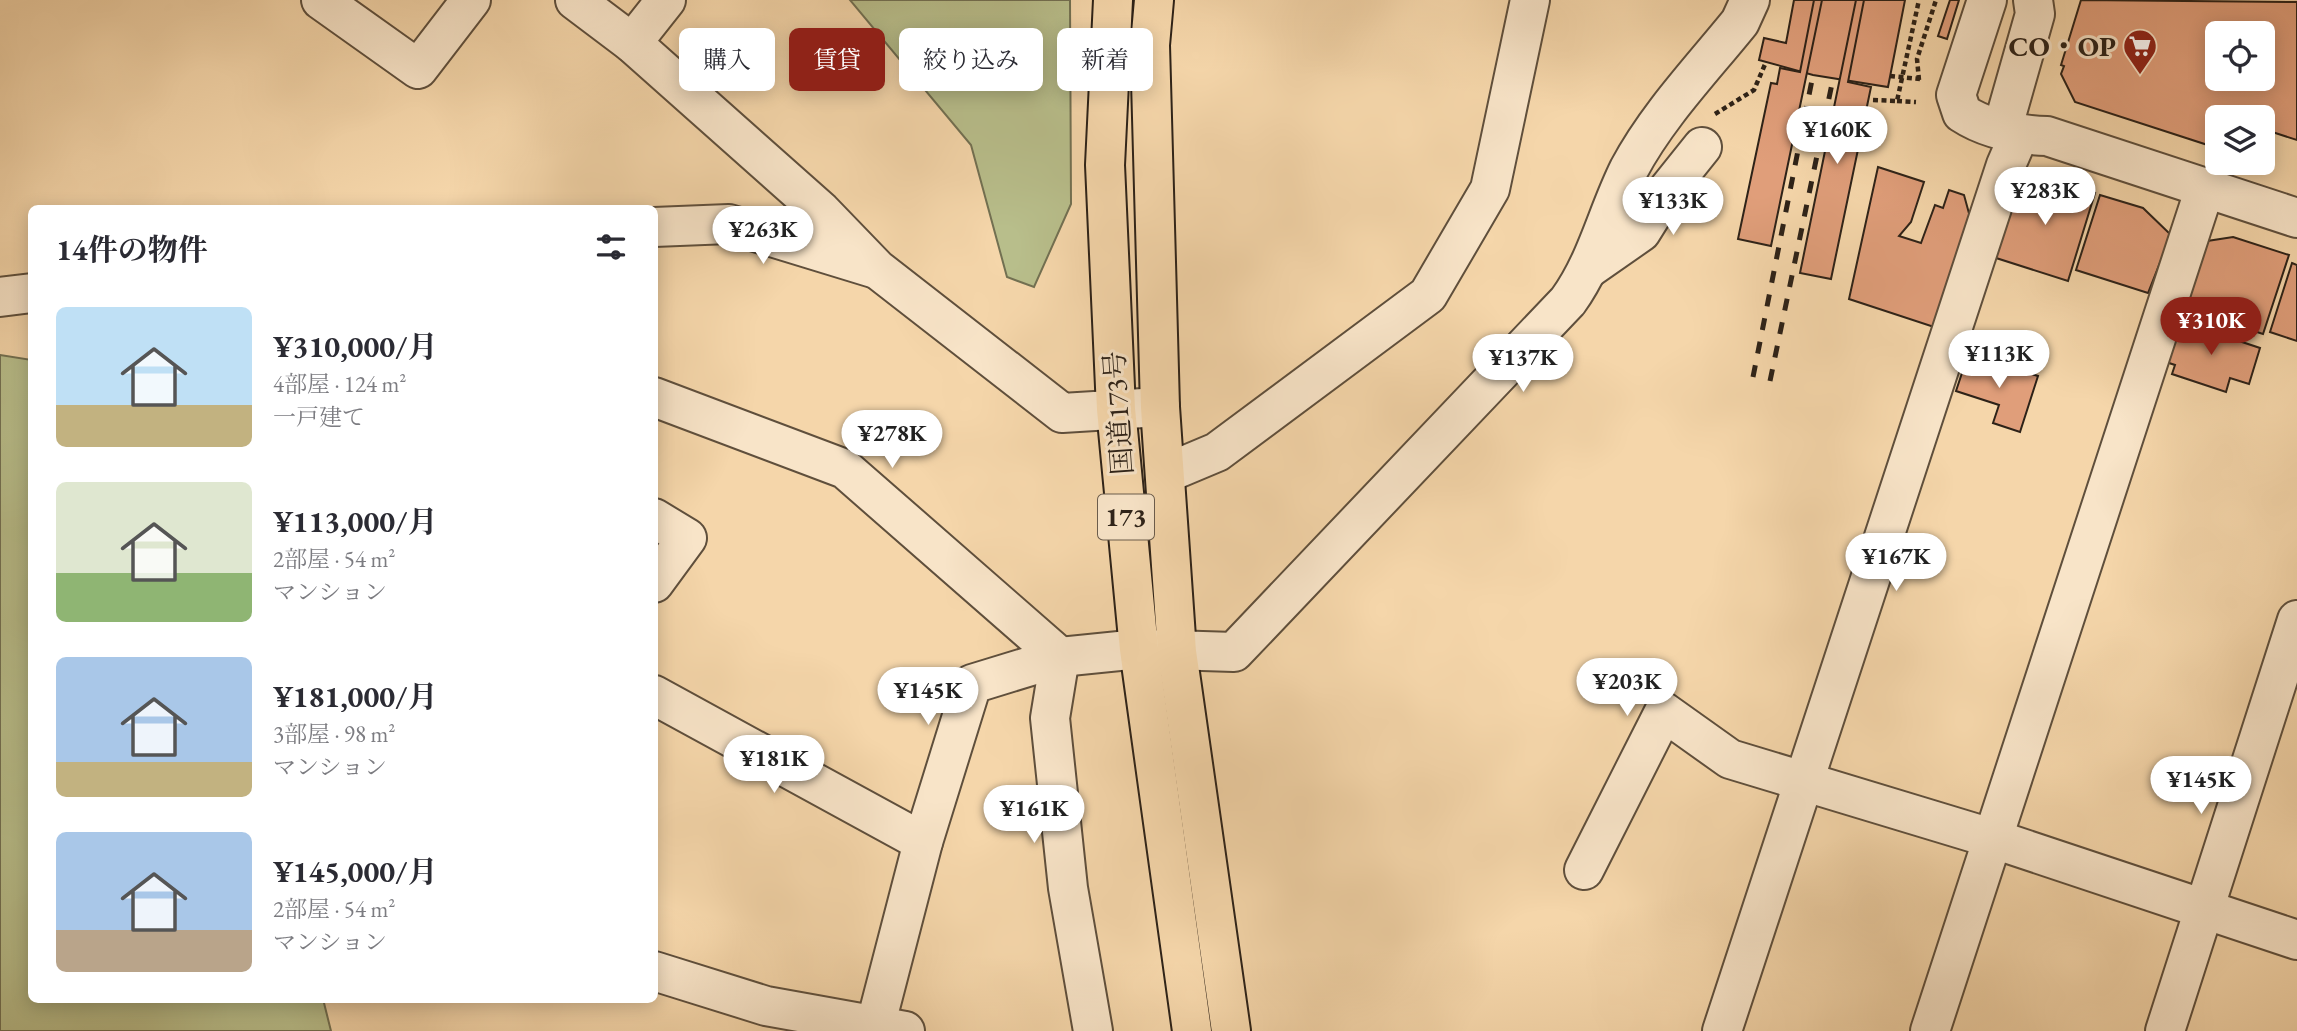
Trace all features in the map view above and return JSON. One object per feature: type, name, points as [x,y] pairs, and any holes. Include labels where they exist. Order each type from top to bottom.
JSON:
[{"type":"highway","name":"国道173号","points":[[1113,0],[1105,165],[1116,409],[1139,649],[1192,1031]]},
{"type":"highway","name":"国道173号","points":[[1154,0],[1150,45],[1160,407],[1167,473],[1177,652],[1231,1031]]},
{"type":"street","points":[[321,0],[418,69],[471,0]]},
{"type":"street","points":[[575,0],[632,43],[821,211],[877,269],[1062,413],[1160,407]]},
{"type":"street","points":[[632,43],[666,0]]},
{"type":"street","points":[[1167,473],[1217,452],[1428,295],[1490,189],[1530,0]]},
{"type":"street","points":[[658,972],[766,1006],[890,1029],[923,842],[972,684],[1060,657],[1139,649],[1234,652],[1493,383],[1568,301],[1588,269],[1619,189],[1642,146],[1740,22],[1751,0]]},
{"type":"street","points":[[1987,0],[1956,95],[1962,113],[2010,132],[2047,136],[2297,218]]},
{"type":"street","points":[[1722,1031],[2010,132],[2035,14],[2033,0]]},
{"type":"street","points":[[1588,269],[1641,232],[1666,192],[1702,147]]},
{"type":"street","points":[[1930,1031],[2205,188]]},
{"type":"street","points":[[658,227],[729,224],[877,269]]},
{"type":"street","points":[[0,297],[28,294]]},
{"type":"street","points":[[658,399],[845,469],[1060,657]]},
{"type":"street","points":[[658,520],[687,538],[658,578]]},
{"type":"street","points":[[2165,1031],[2297,620]]},
{"type":"street","points":[[1060,657],[1050,718],[1068,888],[1093,1031]]},
{"type":"street","points":[[658,697],[923,842]]},
{"type":"street","points":[[1584,870],[1664,712],[1730,759],[1804,779],[1991,838],[2297,940]]},
{"type":"path","points":[[1897,101],[1919,0]]},
{"type":"path","points":[[1919,80],[1917,59],[1936,0]]},
{"type":"path","points":[[1919,80],[1925,74]]},
{"type":"path","points":[[1890,76],[1902,75],[1919,80]]},
{"type":"path","points":[[1873,100],[1916,102]]},
{"type":"green space","points":[[850,0],[1070,0],[1070,28],[1057,28],[1057,91],[1070,91],[1071,204],[1034,287],[1007,277],[971,145],[926,91],[1043,91],[1043,28],[899,28],[899,59],[885,42],[885,28],[873,28]]},
{"type":"green space","points":[[0,355],[28,359],[28,1003],[324,1003],[331,1031],[0,1031]]},
{"type":"building","points":[[1794,0],[1905,0],[1888,87],[1813,75],[1759,60],[1764,38],[1786,43]]},
{"type":"building","points":[[1814,0],[1822,0],[1771,246],[1738,239],[1771,83],[1777,84],[1780,68],[1800,72]]},
{"type":"building","points":[[1856,0],[1864,0],[1848,82],[1871,87],[1831,279],[1800,273]]},
{"type":"building","points":[[1950,0],[1959,0],[1947,39],[1938,36]]},
{"type":"building","name":"CO・OP","points":[[2081,0],[2297,2],[2297,140],[2275,133],[2275,105],[2205,105],[2205,144],[2075,102],[2061,74],[2064,66],[2061,65]]},
{"type":"building","points":[[1878,167],[1924,182],[1911,222],[1899,236],[1921,243],[1935,205],[1943,208],[1949,190],[1964,195],[1970,217],[1934,327],[1849,299]]},
{"type":"building","points":[[2048,178],[2095,193],[2068,281],[1993,257],[2017,183]]},
{"type":"building","points":[[2100,195],[2143,208],[2171,235],[2148,293],[2076,270]]},
{"type":"building","points":[[2233,237],[2289,255],[2263,334],[2180,307],[2201,242]]},
{"type":"building","points":[[2292,263],[2297,265],[2297,341],[2270,332]]},
{"type":"building","points":[[2179,321],[2260,348],[2249,384],[2230,378],[2226,392],[2172,374],[2175,365],[2166,362]]},
{"type":"building","points":[[1974,356],[2038,376],[2020,432],[1993,423],[1999,405],[1956,391],[1967,358],[1973,360]]},
{"type":"railway","points":[[1753,377],[1813,75]]},
{"type":"railway","points":[[1770,381],[1833,79]]},
{"type":"place","name":"CO・OP","points":[[2140,76]]}]
